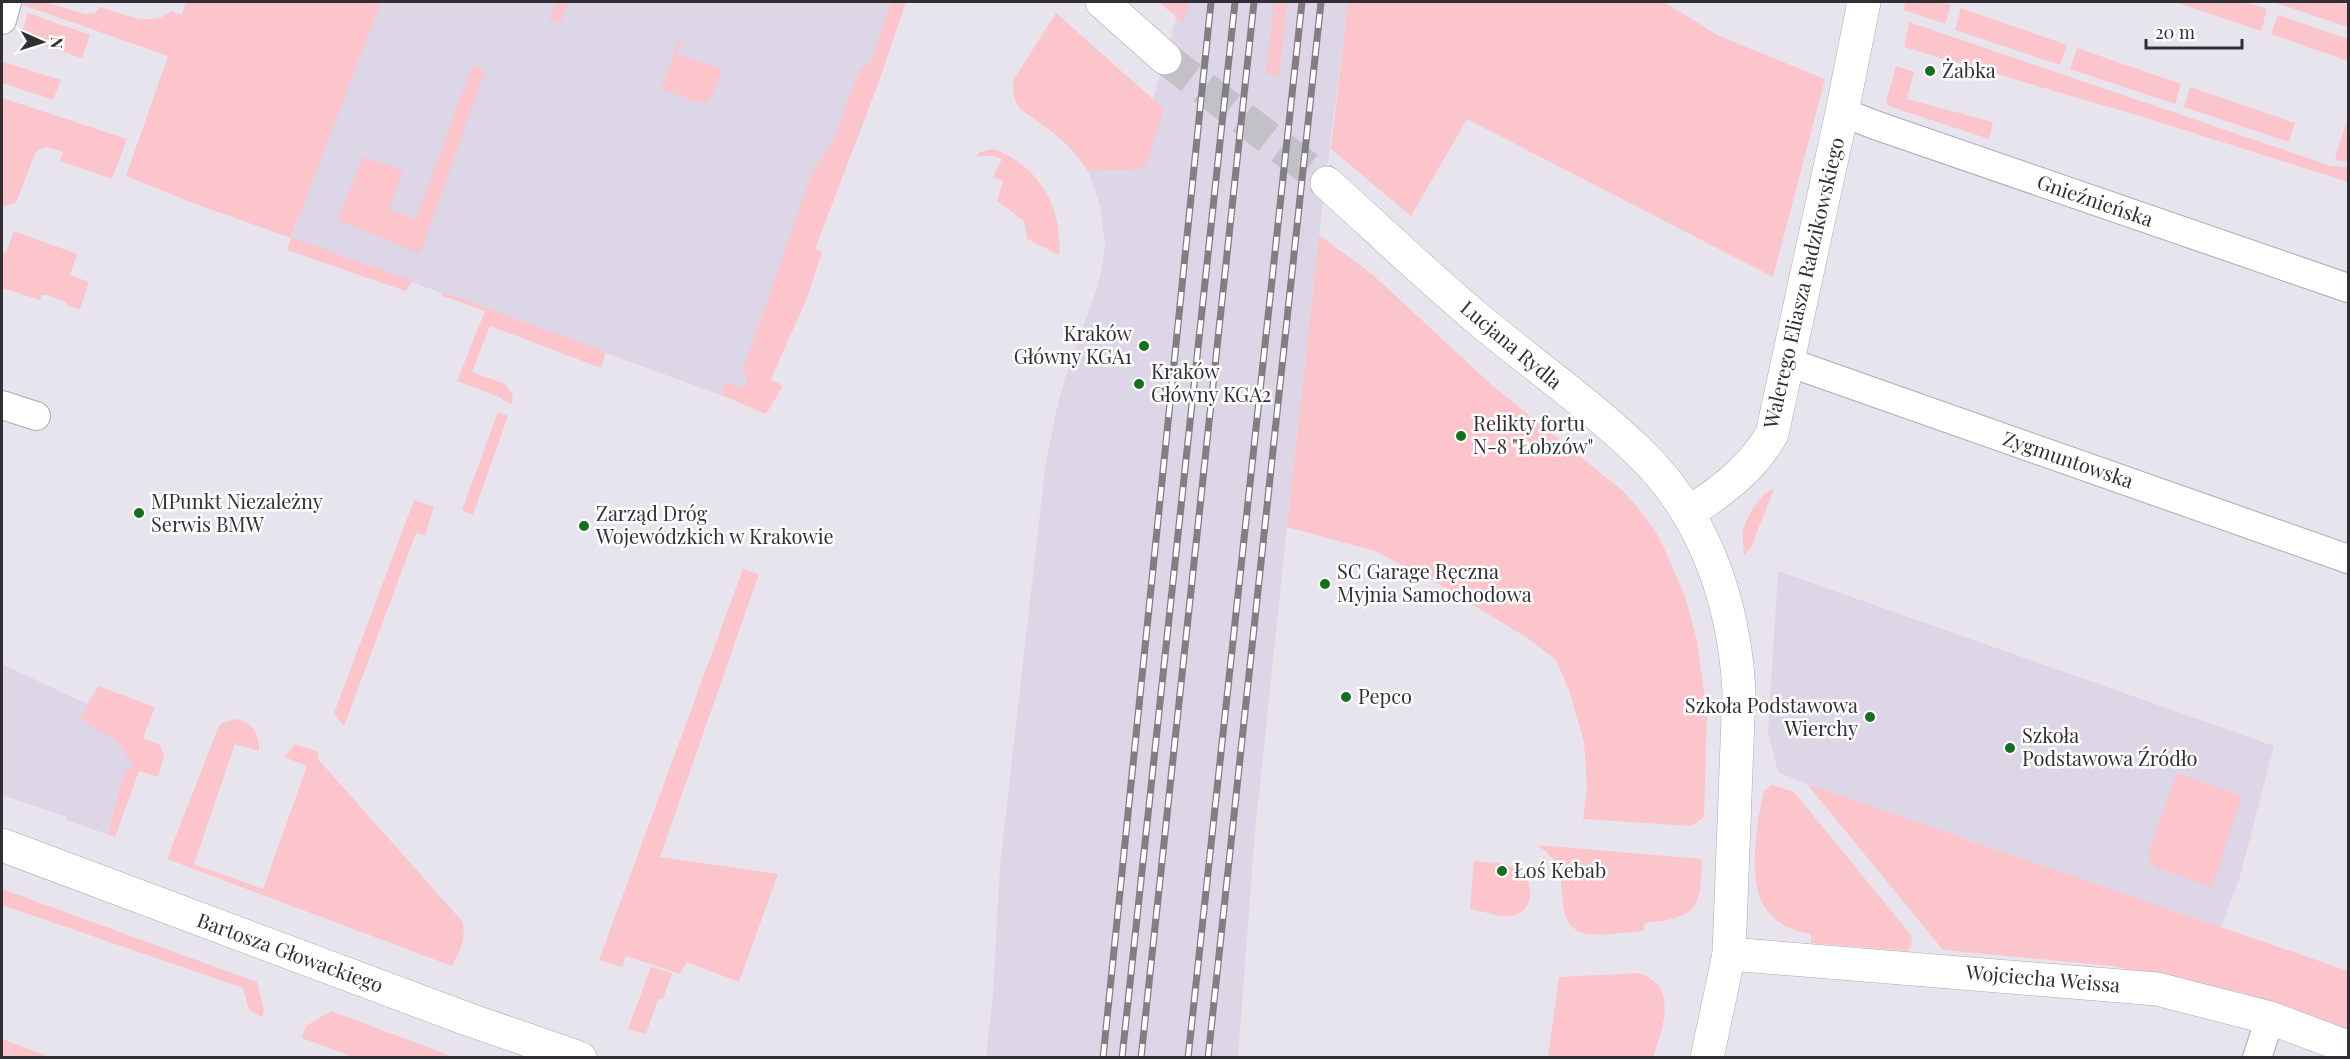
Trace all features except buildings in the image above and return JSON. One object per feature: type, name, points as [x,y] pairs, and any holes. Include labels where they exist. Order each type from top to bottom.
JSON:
[{"type":"street","points":[[2,20],[8,2]]},
{"type":"street","points":[[1102,2],[1165,58]]},
{"type":"street","name":"Walerego Eliasza Radzikowskiego","points":[[1688,513],[1723,491],[1760,455],[1772,434],[1864,2]]},
{"type":"street","name":"Gnieźnieńska","points":[[1842,112],[2349,288]]},
{"type":"street","name":"Lucjana Rydla","points":[[1327,183],[1480,321],[1638,450],[1688,513]]},
{"type":"street","name":"Zygmuntowska","points":[[1788,362],[2349,559]]},
{"type":"street","points":[[2,405],[36,416]]},
{"type":"street","points":[[1688,513],[1708,548],[1728,607],[1737,660],[1739,691],[1729,954],[1707,1058]]},
{"type":"street","name":"Bartosza Głowackiego","points":[[2,845],[456,1015],[580,1058]]},
{"type":"street","name":"Wojciecha Weissa","points":[[1729,954],[2157,989],[2270,1018],[2349,1047]]},
{"type":"street","points":[[2257,1058],[2270,1018]]},
{"type":"shaded area","points":[[24,2],[44,2],[85,14],[95,13],[100,7],[127,16],[155,19],[171,11],[182,15],[186,2],[381,2],[291,237],[413,281],[405,291],[287,250],[291,238],[190,202],[126,176],[168,56],[23,5]]},
{"type":"shaded area","points":[[375,2],[891,2],[759,409],[291,238]]},
{"type":"shaded area","points":[[556,2],[568,2],[560,24],[549,20]]},
{"type":"shaded area","points":[[891,2],[906,2],[878,84],[815,249],[822,252],[807,298],[771,379],[783,386],[766,414],[721,395],[726,382],[744,388],[748,374],[742,372],[811,176],[833,141],[859,71],[871,62]]},
{"type":"shaded area","points":[[1159,2],[1189,2],[1184,24]]},
{"type":"shaded area","points":[[1179,2],[1348,2],[1319,235],[1255,832],[1238,1057],[986,1058],[993,993],[1000,865],[1045,469],[1056,412],[1066,375],[1097,288],[1105,245],[1100,205],[1088,171],[1133,170]]},
{"type":"shaded area","points":[[1274,2],[1287,2],[1279,76],[1266,74]]},
{"type":"shaded area","points":[[1348,2],[1664,2],[1719,36],[1825,79],[1773,277],[1467,119],[1411,216],[1331,149]]},
{"type":"shaded area","points":[[1905,2],[1941,2],[1951,5],[1945,24],[1904,10]]},
{"type":"shaded area","points":[[2175,2],[2246,2],[2267,9],[2261,31]]},
{"type":"shaded area","points":[[2273,2],[2348,2],[2348,27]]},
{"type":"shaded area","points":[[1961,8],[2067,45],[2060,65],[1955,30]]},
{"type":"shaded area","points":[[28,13],[90,35],[82,58],[25,40],[20,36]]},
{"type":"shaded area","points":[[1056,13],[1164,109],[1146,166],[1133,170],[1088,171],[1065,143],[1018,106],[1013,91],[1014,79]]},
{"type":"shaded area","points":[[2278,15],[2348,39],[2348,61],[2271,34]]},
{"type":"shaded area","points":[[1909,22],[2331,166],[2348,167],[2348,182],[2140,116],[1904,47]]},
{"type":"shaded area","points":[[678,41],[681,42],[677,54],[722,69],[713,94],[706,102],[700,103],[663,90],[662,86]]},
{"type":"shaded area","points":[[2077,48],[2181,84],[2175,104],[2070,69]]},
{"type":"shaded area","points":[[3,62],[61,80],[53,100],[2,83]]},
{"type":"shaded area","points":[[472,66],[485,70],[421,252],[418,253],[338,220],[363,156],[403,171],[389,209],[416,219]]},
{"type":"shaded area","points":[[1896,66],[1914,72],[1907,99],[1993,122],[1989,139],[1889,106],[1886,102]]},
{"type":"shaded area","points":[[2190,87],[2295,123],[2289,142],[2184,107]]},
{"type":"shaded area","points":[[2,98],[127,139],[112,179],[60,161],[63,152],[42,148],[35,153],[16,203],[2,207]]},
{"type":"shaded area","points":[[2348,118],[2348,162],[2337,160],[2335,157]]},
{"type":"shaded area","points":[[993,149],[1023,166],[1045,190],[1057,221],[1059,255],[1027,239],[1024,221],[997,201],[1003,181],[993,177],[1002,159],[993,156],[976,158],[980,152]]},
{"type":"shaded area","points":[[14,231],[77,254],[70,275],[89,282],[80,309],[68,306],[66,302],[48,295],[42,295],[40,300],[2,288],[2,252],[6,253]]},
{"type":"shaded area","points":[[1319,235],[1373,275],[1493,386],[1624,492],[1660,539],[1685,596],[1697,641],[1707,712],[1704,817],[1691,826],[1583,819],[1587,787],[1584,742],[1569,690],[1556,660],[1529,639],[1439,584],[1375,551],[1287,527]]},
{"type":"shaded area","points":[[446,293],[606,352],[601,368],[490,326],[472,372],[505,384],[513,396],[512,404],[457,381],[485,311],[440,295]]},
{"type":"shaded area","points":[[498,412],[508,416],[473,515],[462,510]]},
{"type":"shaded area","points":[[1774,489],[1751,547],[1744,556],[1743,531],[1747,519],[1759,500]]},
{"type":"shaded area","points":[[414,500],[434,507],[425,535],[416,533],[344,726],[334,713]]},
{"type":"shaded area","points":[[743,569],[759,574],[660,857],[778,874],[739,982],[687,962],[680,974],[626,956],[622,967],[599,960]]},
{"type":"shaded area","points":[[1778,571],[2274,746],[2239,880],[2221,927],[1778,772],[1768,732]]},
{"type":"shaded area","points":[[2,664],[87,704],[98,686],[139,770],[115,837],[66,820],[67,817],[2,795]]},
{"type":"shaded area","points":[[98,686],[155,707],[143,738],[160,745],[164,756],[158,777],[139,771],[115,837],[108,835],[122,779],[127,769],[134,766],[116,741],[80,719]]},
{"type":"shaded area","points":[[237,719],[247,723],[254,730],[259,751],[235,744],[194,864],[263,889],[307,766],[284,757],[295,744],[319,752],[317,758],[462,921],[464,932],[462,944],[452,966],[167,859],[218,728],[222,723]]},
{"type":"shaded area","points":[[2177,773],[2242,796],[2212,887],[2157,868],[2151,863],[2148,854]]},
{"type":"shaded area","points":[[1807,784],[2348,971],[2348,1029],[2241,992],[2113,966],[1943,950]]},
{"type":"shaded area","points":[[1772,785],[1794,792],[1911,935],[1912,944],[1908,951],[1811,943],[1811,934],[1784,925],[1768,912],[1759,894],[1756,881],[1755,849],[1764,791]]},
{"type":"shaded area","points":[[1538,845],[1702,859],[1697,900],[1685,914],[1645,923],[1643,931],[1587,934],[1576,930],[1569,923],[1563,904],[1559,871],[1555,862]]},
{"type":"shaded area","points":[[1474,861],[1506,865],[1522,874],[1527,880],[1530,894],[1529,902],[1520,913],[1507,916],[1470,909]]},
{"type":"shaded area","points":[[2,889],[257,982],[264,1010],[262,1017],[249,1010],[243,988],[2,905]]},
{"type":"shaded area","points":[[651,967],[672,973],[663,999],[658,999],[646,1034],[628,1029]]},
{"type":"shaded area","points":[[1639,973],[1651,979],[1659,987],[1664,997],[1664,1021],[1653,1057],[1548,1057],[1559,977]]},
{"type":"shaded area","points":[[331,1011],[454,1057],[348,1057],[348,1055],[302,1038],[306,1026]]},
{"type":"shaded area","points":[[2,1039],[45,1055],[45,1058],[2,1057]]},
{"type":"tunnel","points":[[1165,58],[1327,183]]},
{"type":"railway","points":[[1103,1058],[1211,2]]},
{"type":"railway","points":[[1122,1058],[1235,2]]},
{"type":"railway","points":[[1141,1058],[1254,2]]},
{"type":"railway","points":[[1188,1058],[1302,2]]},
{"type":"railway","points":[[1208,1058],[1321,2]]},
{"type":"place","name":"Żabka","points":[[1930,71]]},
{"type":"place","name":"Kraków Główny KGA1","points":[[1144,346]]},
{"type":"place","name":"Kraków Główny KGA2","points":[[1139,384]]},
{"type":"place","name":"Relikty fortu N-8 \"Łobzów\"","points":[[1461,436]]},
{"type":"place","name":"MPunkt Niezależny Serwis BMW","points":[[139,513]]},
{"type":"place","name":"Zarząd Dróg Wojewódzkich w Krakowie","points":[[584,526]]},
{"type":"place","name":"SC Garage Ręczna Myjnia Samochodowa","points":[[1325,584]]},
{"type":"place","name":"Pepco","points":[[1346,697]]},
{"type":"place","name":"Szkoła Podstawowa Wierchy","points":[[1870,717]]},
{"type":"place","name":"Szkoła Podstawowa Źródło","points":[[2010,748]]},
{"type":"place","name":"Łoś Kebab","points":[[1502,871]]}]
